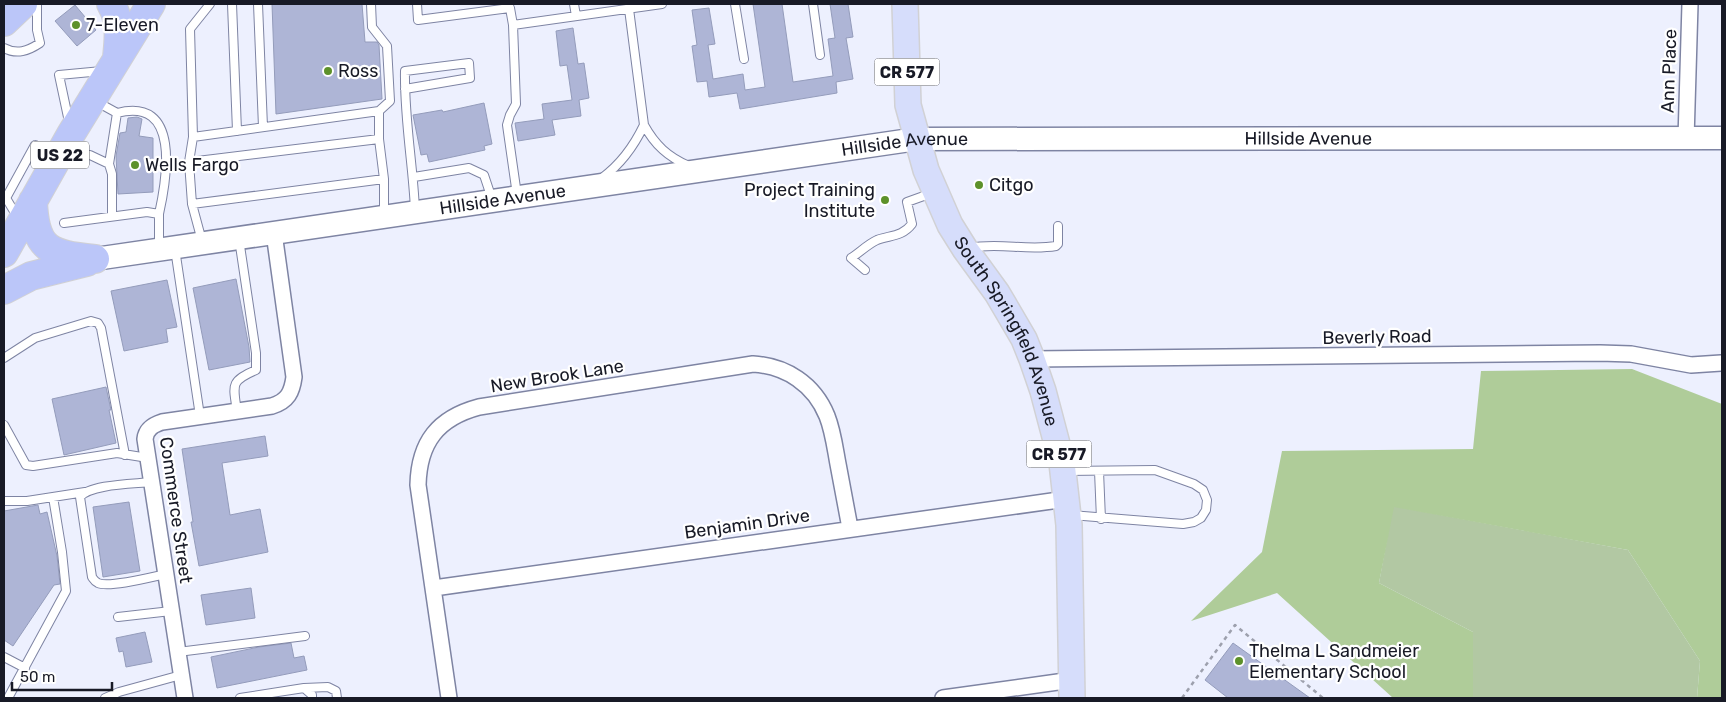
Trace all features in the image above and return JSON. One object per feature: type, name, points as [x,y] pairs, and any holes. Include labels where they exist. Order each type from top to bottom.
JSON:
[{"type":"highway","points":[[111,4],[116,13],[118,25],[113,64]]},
{"type":"highway","name":"US 22","points":[[4,252],[71,134],[151,4]]},
{"type":"highway","points":[[27,212],[39,237],[46,246],[58,254],[95,259]]},
{"type":"highway","points":[[4,290],[31,276],[95,259]]},
{"type":"main road","name":"South Springfield Avenue","points":[[905,4],[908,105],[916,139],[934,192],[964,249],[997,293],[1024,339],[1052,424],[1063,471],[1067,507],[1072,689]]},
{"type":"street","name":"Ann Place","points":[[1686,138],[1690,4]]},
{"type":"street","name":"Hillside Avenue","points":[[95,259],[916,139],[1722,138]]},
{"type":"street","name":"Commerce Street","points":[[185,698],[145,439],[146,432],[162,422],[272,406],[282,403],[289,396],[293,388],[294,377],[274,233]]},
{"type":"street","name":"Beverly Road","points":[[1032,359],[1600,353],[1631,354],[1691,365],[1721,363]]},
{"type":"street","name":"New Brook Lane","points":[[449,698],[418,485],[418,468],[427,442],[436,431],[463,411],[753,364],[768,365],[793,375],[807,386],[827,416],[850,528]]},
{"type":"street","name":"Benjamin Drive","points":[[434,588],[850,528],[1067,507]]},
{"type":"street","points":[[942,698],[1072,689]]},
{"type":"lane","points":[[4,48],[15,53],[30,49],[40,43],[37,30],[37,4]]},
{"type":"lane","points":[[202,243],[192,204],[189,162],[193,138],[190,29],[210,4]]},
{"type":"lane","points":[[232,4],[237,131]]},
{"type":"lane","points":[[258,4],[263,127]]},
{"type":"lane","points":[[193,138],[379,111],[390,101],[388,46],[372,27],[371,4]]},
{"type":"lane","points":[[417,4],[418,20],[510,8],[513,26],[516,104],[507,125],[517,197]]},
{"type":"lane","points":[[574,4],[576,16]]},
{"type":"lane","points":[[513,26],[662,4]]},
{"type":"lane","points":[[735,4],[744,58]]},
{"type":"lane","points":[[813,4],[820,55]]},
{"type":"lane","points":[[629,9],[644,125],[652,138],[673,158],[703,171]]},
{"type":"lane","points":[[405,89],[470,78],[468,63],[405,71],[405,89],[414,177],[415,212]]},
{"type":"lane","points":[[71,134],[59,75],[113,64]]},
{"type":"lane","points":[[92,99],[117,113],[128,110],[146,112],[154,117],[162,129],[166,148],[164,190],[159,214],[200,416]]},
{"type":"lane","points":[[379,111],[379,139],[384,179],[384,217]]},
{"type":"lane","points":[[112,216],[112,174],[109,164],[117,113]]},
{"type":"lane","points":[[589,187],[606,175],[625,157],[644,125]]},
{"type":"lane","points":[[189,162],[379,139]]},
{"type":"lane","points":[[58,158],[90,155],[109,164]]},
{"type":"lane","points":[[414,177],[469,168],[484,175],[493,201]]},
{"type":"lane","points":[[192,204],[384,179]]},
{"type":"lane","points":[[865,270],[851,258],[876,240],[895,237],[908,230],[912,224],[907,202],[934,192]]},
{"type":"lane","points":[[64,223],[147,212],[159,214]]},
{"type":"lane","points":[[964,249],[985,245],[1020,248],[1056,246],[1058,244],[1058,226]]},
{"type":"lane","points":[[237,411],[234,388],[241,376],[256,370],[256,353],[239,238]]},
{"type":"lane","points":[[4,358],[35,338],[92,321],[98,323],[101,328],[125,455]]},
{"type":"lane","points":[[4,425],[26,465],[33,466],[117,453],[148,458]]},
{"type":"lane","points":[[1063,471],[1155,470],[1194,484],[1203,490],[1206,500],[1206,510],[1201,518],[1194,522],[1183,524],[1101,519],[1067,507]]},
{"type":"lane","points":[[1099,471],[1101,519]]},
{"type":"lane","points":[[4,501],[26,501],[152,482]]},
{"type":"lane","points":[[87,492],[80,497],[83,526],[92,577],[95,582],[100,584],[138,580],[166,574]]},
{"type":"lane","points":[[8,698],[66,591],[53,497]]},
{"type":"lane","points":[[118,617],[171,611]]},
{"type":"lane","points":[[178,652],[305,636]]},
{"type":"lane","points":[[4,657],[25,668]]},
{"type":"lane","points":[[105,698],[119,692],[181,675]]},
{"type":"lane","points":[[240,698],[328,686],[336,691],[337,698]]},
{"type":"lane","points":[[304,688],[312,695],[312,698]]},
{"type":"path","points":[[1182,698],[1235,625],[1323,698]]},
{"type":"green space","points":[[1632,369],[1722,404],[1722,698],[1697,698],[1700,661],[1628,550],[1394,507],[1379,583],[1473,632],[1473,698],[1393,698],[1277,593],[1191,621],[1262,552],[1282,451],[1473,449],[1481,371]]},
{"type":"green space","points":[[1393,506],[1628,550],[1700,661],[1697,698],[1473,698],[1473,632],[1379,583]]},
{"type":"building","name":"Ross","points":[[272,4],[362,4],[365,42],[377,42],[379,45],[382,99],[276,114]]},
{"type":"building","points":[[753,4],[782,4],[793,82],[833,76],[828,39],[835,38],[830,4],[848,4],[853,37],[846,38],[853,79],[836,82],[837,93],[740,109],[737,93],[709,97],[707,81],[697,82],[692,46],[697,45],[692,10],[709,8],[715,44],[708,45],[713,79],[743,74],[745,90],[765,87]]},
{"type":"building","name":"7-Eleven","points":[[75,5],[96,30],[77,46],[55,21]]},
{"type":"building","points":[[573,28],[578,64],[584,63],[589,98],[579,100],[581,116],[552,120],[555,135],[518,141],[515,123],[544,119],[542,104],[572,100],[567,65],[560,66],[556,31]]},
{"type":"building","points":[[484,103],[492,144],[484,146],[485,150],[429,162],[427,154],[421,155],[413,115],[442,110],[443,112]]},
{"type":"building","name":"Wells Fargo","points":[[137,117],[142,119],[139,136],[153,138],[153,192],[118,194],[116,156],[120,133],[126,132],[128,118]]},
{"type":"building","points":[[236,279],[249,347],[250,362],[209,370],[193,288]]},
{"type":"building","points":[[167,280],[177,327],[166,329],[168,342],[124,351],[111,291]]},
{"type":"building","points":[[106,387],[116,443],[64,455],[52,399]]},
{"type":"building","points":[[265,436],[268,456],[222,463],[230,515],[260,509],[268,552],[199,566],[191,522],[193,522],[182,449]]},
{"type":"building","points":[[129,502],[140,571],[103,577],[93,507]]},
{"type":"building","points":[[38,505],[40,514],[47,512],[57,556],[60,584],[54,585],[13,646],[4,640],[4,511]]},
{"type":"building","points":[[251,588],[255,618],[206,625],[201,595]]},
{"type":"building","points":[[145,632],[152,662],[126,667],[123,651],[119,652],[116,638]]},
{"type":"building","points":[[291,643],[294,658],[304,656],[307,670],[217,688],[211,657],[259,647]]},
{"type":"building","name":"Thelma L Sandmeier Elementary School","points":[[1233,643],[1310,698],[1228,698],[1205,680]]},
{"type":"place","name":"7-Eleven","points":[[76,25]]},
{"type":"place","name":"Ross","points":[[328,71]]},
{"type":"place","name":"Wells Fargo","points":[[135,165]]},
{"type":"place","name":"Citgo","points":[[979,185]]},
{"type":"place","name":"Project Training Institute","points":[[885,200]]},
{"type":"place","name":"Thelma L Sandmeier Elementary School","points":[[1239,661]]}]
